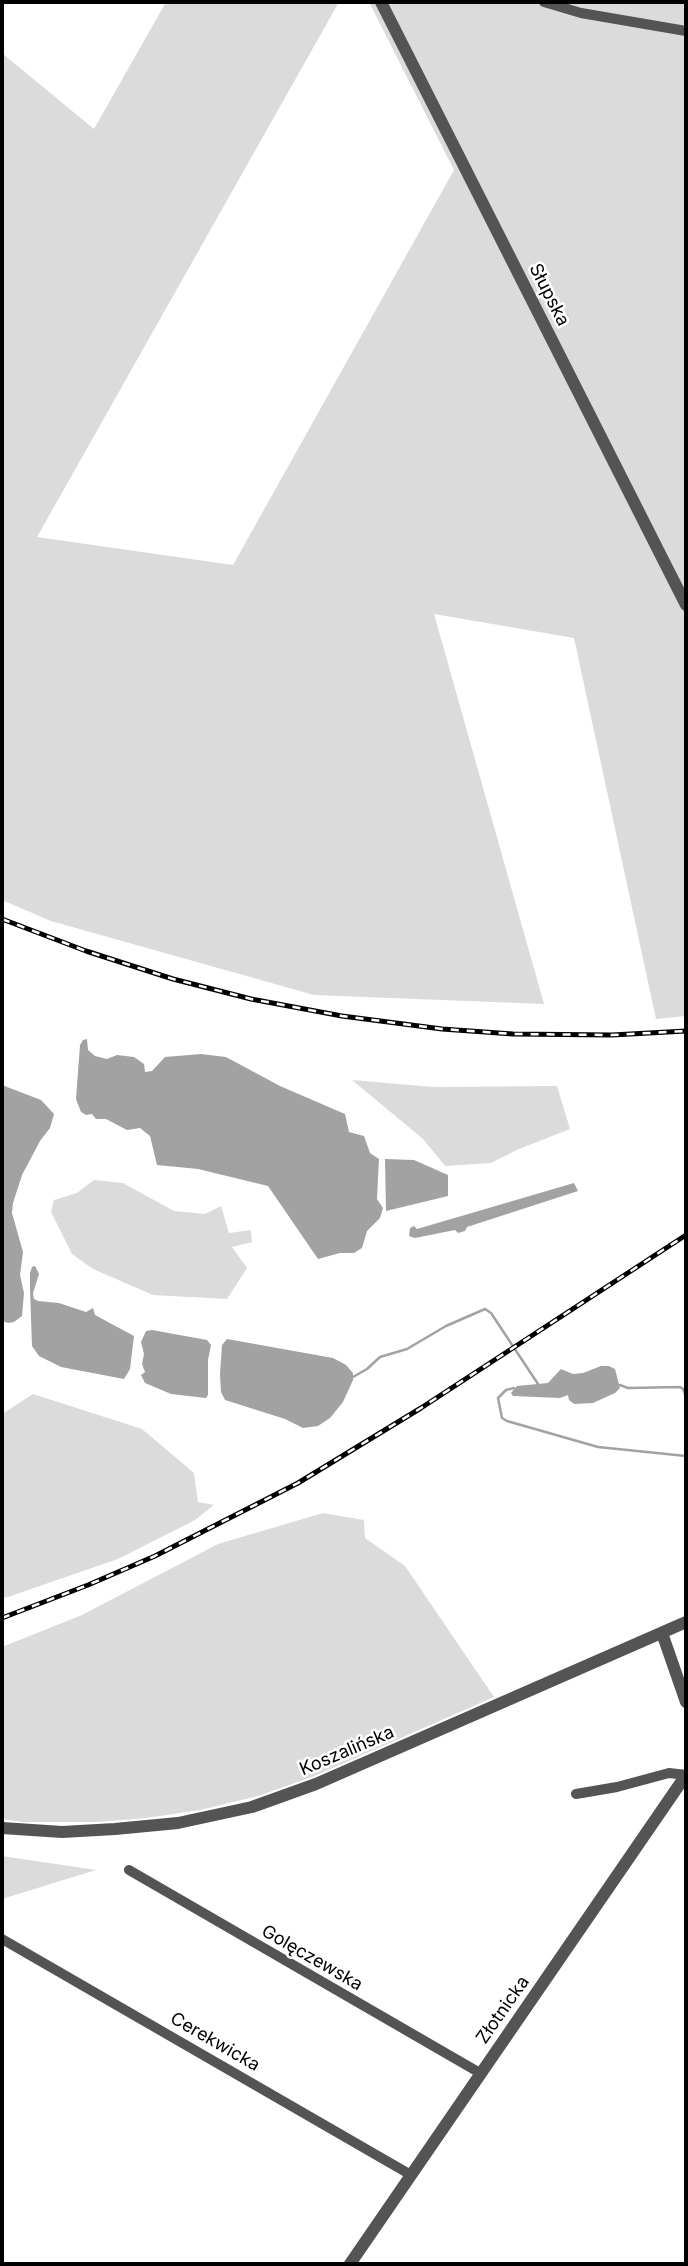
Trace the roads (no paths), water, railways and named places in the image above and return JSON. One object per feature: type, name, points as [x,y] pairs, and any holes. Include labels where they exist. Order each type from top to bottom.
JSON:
[{"type":"street","name":"Słupska","points":[[381,2],[686,605]]},
{"type":"street","points":[[544,2],[581,13],[686,31]]},
{"type":"street","name":"Koszalińska","points":[[2,1828],[62,1832],[120,1829],[200,1819],[252,1807],[328,1779],[686,1622]]},
{"type":"street","points":[[662,1633],[686,1702]]},
{"type":"street","name":"Złotnicka","points":[[349,2264],[686,1775],[669,1773],[617,1787],[576,1794]]},
{"type":"street","name":"Golęczewska","points":[[129,1870],[480,2073]]},
{"type":"street","name":"Cerekwicka","points":[[2,1939],[411,2175]]},
{"type":"waterway","points":[[353,1377],[380,1357],[407,1349],[446,1326],[485,1309],[491,1313],[538,1384]]},
{"type":"waterway","points":[[620,1385],[628,1388],[680,1387],[685,1394],[686,1410]]},
{"type":"waterway","points":[[514,1388],[506,1390],[498,1398],[502,1418],[507,1421],[598,1447],[686,1456]]},
{"type":"railway","points":[[2,919],[86,951],[173,979],[251,999],[342,1016],[442,1029],[513,1034],[612,1035],[686,1031]]},
{"type":"railway","points":[[2,1618],[155,1556],[298,1483],[421,1408],[686,1235]]}]
